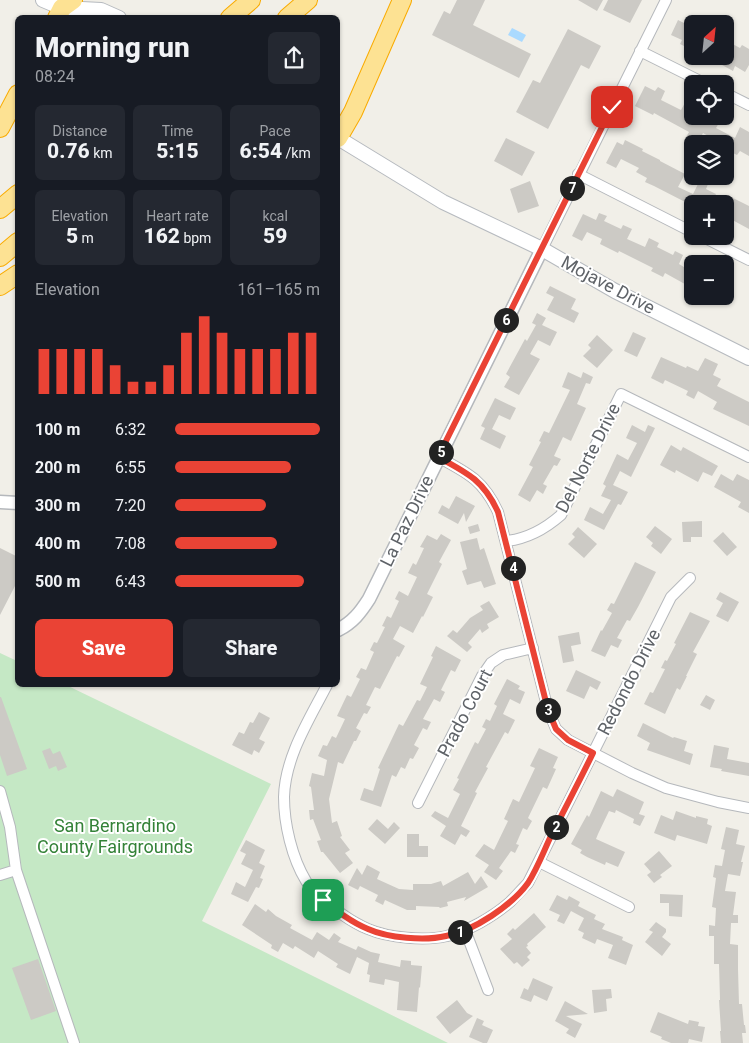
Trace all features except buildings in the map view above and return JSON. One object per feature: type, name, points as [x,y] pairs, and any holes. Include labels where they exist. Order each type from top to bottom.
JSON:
[{"type":"highway","points":[[234,15],[251,0]]},
{"type":"highway","points":[[290,15],[308,0]]},
{"type":"highway","points":[[340,135],[353,112],[402,0]]},
{"type":"highway","points":[[0,128],[15,100]]},
{"type":"highway","points":[[0,209],[15,196]]},
{"type":"highway","points":[[0,257],[15,244]]},
{"type":"highway","points":[[0,286],[15,276]]},
{"type":"main road","points":[[43,0],[66,11],[101,10],[112,15]]},
{"type":"main road","name":"Mojave Drive","points":[[340,139],[443,202],[542,249],[615,291],[749,358]]},
{"type":"street","name":"La Paz Drive","points":[[340,629],[358,615],[369,599],[578,174],[666,0]]},
{"type":"street","points":[[640,51],[688,75]]},
{"type":"street","points":[[734,98],[749,105]]},
{"type":"street","points":[[578,174],[684,228]]},
{"type":"street","points":[[719,245],[749,260]]},
{"type":"street","name":"Del Norte Drive","points":[[506,541],[517,540],[538,532],[561,515],[621,394],[749,457]]},
{"type":"street","points":[[438,457],[474,478],[492,498],[506,541],[548,710],[556,729],[568,740],[666,788],[749,808]]},
{"type":"street","points":[[0,502],[15,503]]},
{"type":"street","name":"Redondo Drive","points":[[326,687],[296,746],[287,774],[284,796],[285,819],[299,866],[307,882],[323,900],[368,929],[394,936],[446,937],[482,922],[509,903],[528,883],[671,597],[690,578]]},
{"type":"street","name":"Prado Court","points":[[418,803],[482,676],[491,663],[503,655],[533,648]]},
{"type":"street","points":[[0,791],[10,827],[16,870],[74,1043]]},
{"type":"street","points":[[538,862],[629,907]]},
{"type":"street","points":[[0,875],[16,870]]},
{"type":"street","points":[[465,930],[488,990]]},
{"type":"green space","name":"San Bernardino County Fairgrounds","points":[[0,653],[15,660],[15,687],[70,687],[271,784],[202,921],[448,1043],[0,1043]]},
{"type":"water","points":[[512,28],[526,35],[522,42],[508,35]]},
{"type":"route","points":[[323,900],[368,929],[394,936],[446,937],[482,922],[509,903],[528,883],[593,753],[568,740],[556,729],[548,710],[498,512],[492,498],[474,478],[438,457],[612,107]]}]
